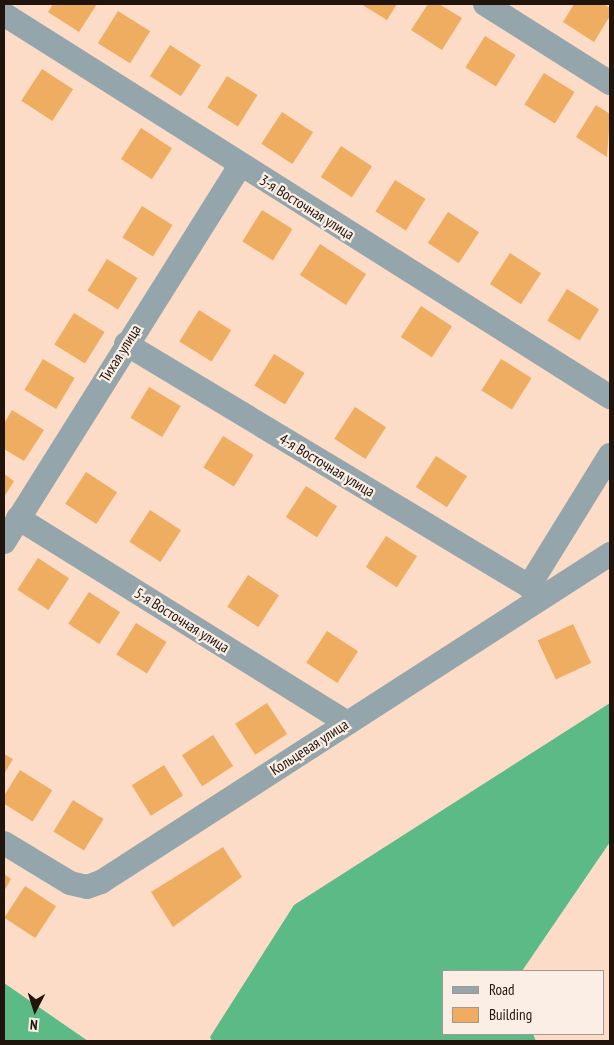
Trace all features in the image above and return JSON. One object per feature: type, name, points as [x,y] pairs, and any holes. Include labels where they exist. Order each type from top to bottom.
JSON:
[{"type":"lane","points":[[485,4],[610,83]]},
{"type":"lane","name":"3-я Восточная улица","points":[[7,12],[240,166],[610,397]]},
{"type":"lane","name":"Тихая улица","points":[[4,542],[126,344],[240,166]]},
{"type":"lane","name":"4-я Восточная улица","points":[[126,344],[535,592]]},
{"type":"lane","points":[[535,592],[610,455]]},
{"type":"lane","name":"5-я Восточная улица","points":[[18,518],[347,723]]},
{"type":"lane","name":"Кольцевая улица","points":[[4,843],[70,883],[87,887],[347,723],[535,592],[610,554]]},
{"type":"green space","points":[[610,703],[610,842],[523,970],[442,970],[442,1035],[533,1035],[536,1041],[212,1041],[210,1037],[294,905]]},
{"type":"green space","points":[[4,983],[88,1041],[4,1041]]},
{"type":"building","points":[[53,4],[97,4],[79,32],[48,12]]},
{"type":"building","points":[[361,4],[397,4],[387,20]]},
{"type":"building","points":[[428,4],[439,4],[462,18],[442,50],[411,30]]},
{"type":"building","points":[[574,4],[603,4],[610,8],[610,16],[594,42],[563,22]]},
{"type":"building","points":[[118,11],[150,31],[130,63],[98,43]]},
{"type":"building","points":[[485,36],[516,55],[496,86],[465,67]]},
{"type":"building","points":[[170,45],[201,65],[181,96],[150,76]]},
{"type":"building","points":[[42,69],[73,89],[52,121],[21,101]]},
{"type":"building","points":[[544,73],[575,92],[555,123],[524,104]]},
{"type":"building","points":[[227,76],[258,95],[238,126],[207,107]]},
{"type":"building","points":[[596,105],[610,114],[607,157],[576,137]]},
{"type":"building","points":[[282,112],[313,132],[292,164],[261,144]]},
{"type":"building","points":[[141,128],[172,148],[152,179],[121,159]]},
{"type":"building","points":[[341,146],[372,166],[352,197],[321,177]]},
{"type":"building","points":[[395,180],[426,199],[406,230],[375,211]]},
{"type":"building","points":[[142,206],[173,225],[153,256],[122,237]]},
{"type":"building","points":[[262,210],[293,229],[273,260],[242,241]]},
{"type":"building","points":[[448,212],[479,232],[459,263],[428,243]]},
{"type":"building","points":[[320,244],[366,274],[346,305],[300,275]]},
{"type":"building","points":[[510,253],[541,273],[521,304],[490,284]]},
{"type":"building","points":[[107,259],[138,278],[118,309],[87,290]]},
{"type":"building","points":[[567,289],[599,309],[580,341],[547,320]]},
{"type":"building","points":[[421,306],[452,326],[432,357],[401,337]]},
{"type":"building","points":[[199,310],[231,330],[212,362],[179,341]]},
{"type":"building","points":[[74,313],[105,332],[85,363],[54,344]]},
{"type":"building","points":[[274,354],[305,373],[285,404],[254,385]]},
{"type":"building","points":[[43,359],[75,378],[56,409],[24,390]]},
{"type":"building","points":[[501,359],[532,378],[512,409],[481,390]]},
{"type":"building","points":[[149,387],[181,406],[162,437],[130,418]]},
{"type":"building","points":[[355,407],[386,427],[365,459],[334,439]]},
{"type":"building","points":[[12,410],[44,430],[24,461],[4,449],[4,424]]},
{"type":"building","points":[[223,436],[254,455],[234,486],[203,467]]},
{"type":"building","points":[[436,456],[467,476],[447,507],[416,487]]},
{"type":"building","points":[[86,472],[117,492],[96,524],[65,504]]},
{"type":"building","points":[[4,474],[14,481],[4,497]]},
{"type":"building","points":[[306,486],[337,506],[317,537],[286,517]]},
{"type":"building","points":[[150,510],[181,530],[160,562],[129,542]]},
{"type":"building","points":[[386,536],[417,556],[397,587],[366,567]]},
{"type":"building","points":[[38,558],[69,578],[48,610],[17,590]]},
{"type":"building","points":[[248,575],[279,595],[258,627],[227,607]]},
{"type":"building","points":[[89,592],[120,612],[99,644],[68,624]]},
{"type":"building","points":[[136,623],[167,642],[147,673],[116,654]]},
{"type":"building","points":[[573,624],[591,663],[556,679],[538,640]]},
{"type":"building","points":[[327,631],[358,651],[337,683],[306,663]]},
{"type":"building","points":[[267,703],[287,734],[255,755],[235,724]]},
{"type":"building","points":[[213,735],[233,766],[202,786],[182,755]]},
{"type":"building","points":[[4,754],[13,759],[4,774]]},
{"type":"building","points":[[164,765],[183,796],[151,816],[132,785]]},
{"type":"building","points":[[20,770],[52,790],[33,822],[4,804],[4,796]]},
{"type":"building","points":[[73,800],[104,819],[84,850],[53,831]]},
{"type":"building","points":[[223,847],[242,877],[173,927],[151,892]]},
{"type":"building","points":[[4,874],[11,879],[4,891]]},
{"type":"building","points":[[25,886],[56,906],[35,938],[4,918]]}]
